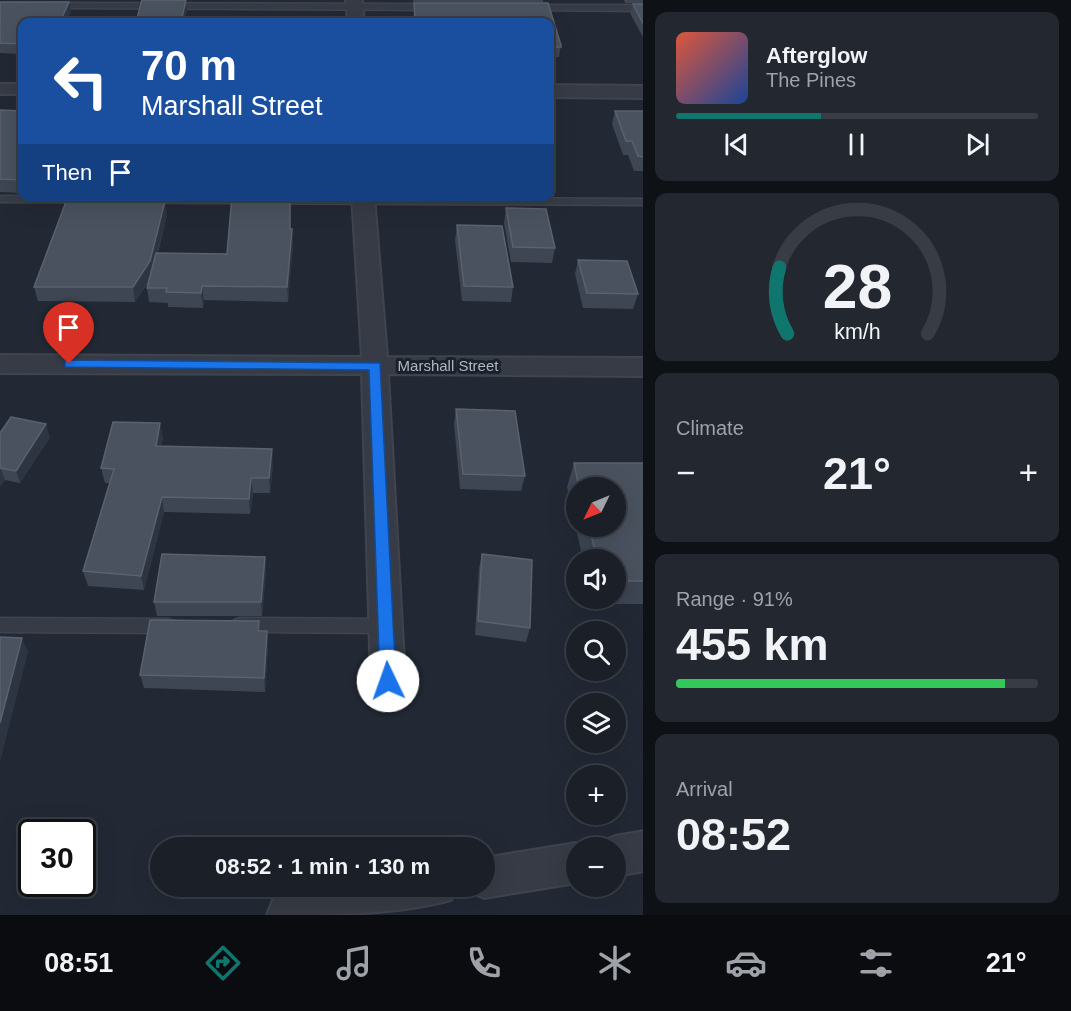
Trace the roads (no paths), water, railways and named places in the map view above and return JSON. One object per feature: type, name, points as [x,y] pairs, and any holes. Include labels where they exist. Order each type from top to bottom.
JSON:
[{"type":"street","points":[[0,88],[18,89]]},
{"type":"street","points":[[554,91],[643,92]]},
{"type":"street","points":[[363,201],[375,366],[388,681]]},
{"type":"street","name":"Marshall Street","points":[[0,364],[643,367]]},
{"type":"street","points":[[626,854],[643,851]]},
{"type":"street","points":[[495,876],[566,864]]},
{"type":"street","points":[[288,915],[391,905],[410,897]]},
{"type":"lane","points":[[35,6],[355,10],[441,7]]},
{"type":"lane","points":[[524,8],[643,8]]},
{"type":"lane","points":[[0,199],[18,199]]},
{"type":"lane","points":[[554,201],[643,202]]},
{"type":"lane","points":[[0,625],[183,626]]},
{"type":"lane","points":[[218,625],[385,626]]}]
